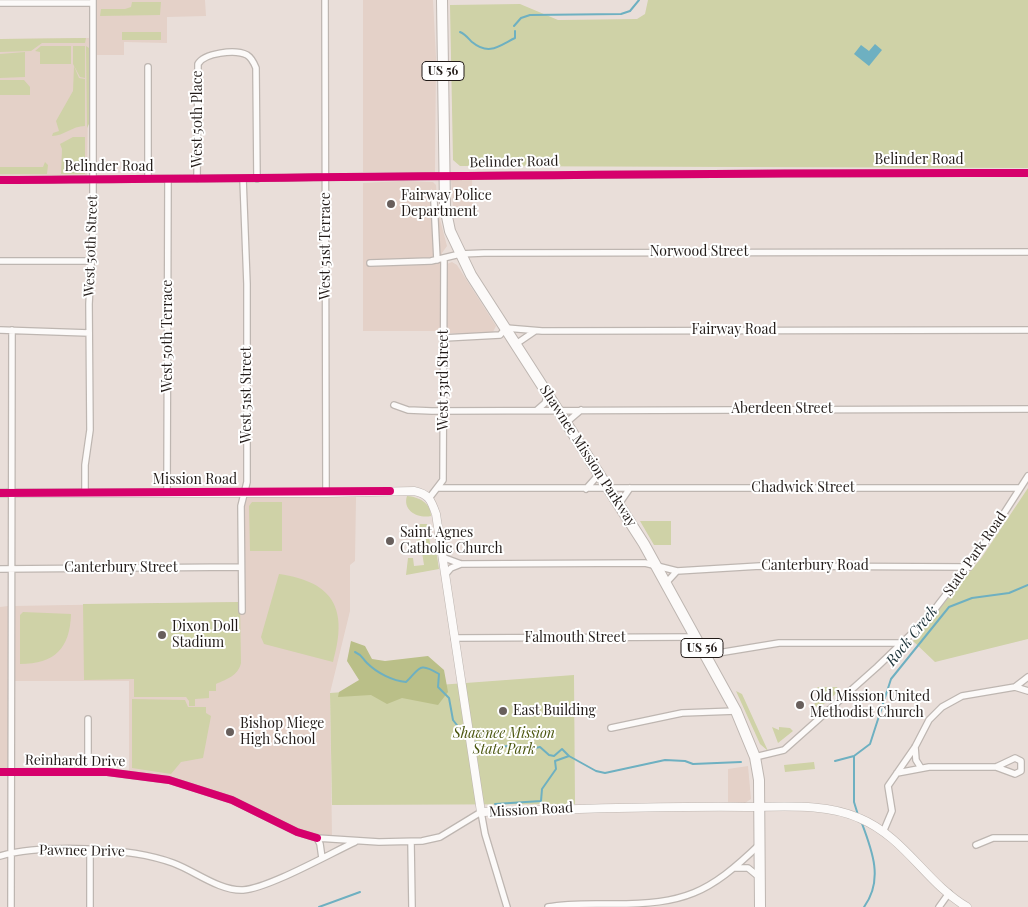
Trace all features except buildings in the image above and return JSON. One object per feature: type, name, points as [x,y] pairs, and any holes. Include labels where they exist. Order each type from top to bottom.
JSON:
[{"type":"highway","name":"Shawnee Mission Parkway","points":[[442,0],[443,176],[450,231],[460,254],[610,488],[656,564],[736,710],[755,757],[760,807],[760,907]]},
{"type":"main road","name":"Mission Road","points":[[0,493],[326,493],[414,490],[430,497],[436,514],[481,812],[634,806],[809,808],[841,812],[882,829],[949,894],[967,907]]},
{"type":"street","name":"West 51st Terrace","points":[[325,0],[326,493]]},
{"type":"street","points":[[0,3],[93,2]]},
{"type":"street","name":"West 50th Street","points":[[85,492],[85,465],[90,430],[89,333],[92,261],[93,2]]},
{"type":"street","name":"West 50th Place","points":[[197,179],[198,64],[208,54],[228,54],[247,55],[252,59],[256,68],[256,179]]},
{"type":"street","points":[[148,67],[148,179]]},
{"type":"street","name":"Belinder Road","points":[[0,180],[325,179],[638,173],[1028,173]]},
{"type":"street","name":"West 50th Terrace","points":[[167,492],[168,179]]},
{"type":"street","name":"West 51st Street","points":[[242,611],[241,506],[247,482],[247,284],[243,179]]},
{"type":"street","name":"West 53rd Street","points":[[430,497],[444,480],[444,324],[434,201],[436,195],[444,194]]},
{"type":"street","name":"Norwood Street","points":[[370,263],[440,259],[460,254],[1028,252]]},
{"type":"street","points":[[0,261],[92,261]]},
{"type":"street","name":"Fairway Road","points":[[444,338],[500,335],[506,328],[535,330],[1028,330]]},
{"type":"street","points":[[0,330],[89,333]]},
{"type":"street","points":[[11,907],[12,330]]},
{"type":"street","points":[[516,344],[535,330]]},
{"type":"street","points":[[537,410],[545,403],[548,394]]},
{"type":"street","name":"Aberdeen Street","points":[[394,405],[415,411],[1028,409]]},
{"type":"street","points":[[566,422],[581,410]]},
{"type":"street","points":[[586,488],[600,473]]},
{"type":"street","name":"State Park Road","points":[[755,757],[784,750],[903,643],[941,603],[968,567],[1028,476]]},
{"type":"street","name":"Chadwick Street","points":[[438,488],[1020,488]]},
{"type":"street","points":[[619,504],[630,488]]},
{"type":"street","points":[[442,557],[461,564],[656,564],[677,571],[666,583]]},
{"type":"street","points":[[445,575],[451,568],[461,564]]},
{"type":"street","name":"Canterbury Road","points":[[677,571],[760,566],[968,567]]},
{"type":"street","name":"Canterbury Street","points":[[0,569],[242,568]]},
{"type":"street","name":"Falmouth Street","points":[[454,638],[696,637]]},
{"type":"street","points":[[706,655],[779,643],[903,643]]},
{"type":"street","points":[[1015,687],[1028,677]]},
{"type":"street","points":[[882,829],[892,811],[888,786],[915,747],[930,720],[950,701],[972,693],[1015,687],[1028,692]]},
{"type":"street","points":[[611,728],[682,713],[736,710]]},
{"type":"street","points":[[88,719],[88,772]]},
{"type":"street","points":[[915,747],[916,760],[921,768]]},
{"type":"street","points":[[897,773],[921,768],[996,767]]},
{"type":"street","name":"Reinhardt Drive","points":[[0,772],[133,774],[189,785],[232,800],[297,832],[317,838],[411,842],[440,836],[481,812]]},
{"type":"street","points":[[481,812],[485,834],[507,907]]},
{"type":"street","points":[[317,838],[322,858]]},
{"type":"street","points":[[976,845],[993,838],[1028,838]]},
{"type":"street","name":"Pawnee Drive","points":[[0,856],[25,850],[126,852],[156,858],[191,870],[228,888],[240,890],[261,886],[356,841]]},
{"type":"street","points":[[411,842],[412,907]]},
{"type":"street","points":[[548,907],[654,904],[692,894],[735,868],[760,844]]},
{"type":"street","points":[[90,850],[90,907]]},
{"type":"street","points":[[735,868],[748,868],[760,879]]},
{"type":"street","points":[[939,907],[949,894]]},
{"type":"shaded area","points":[[94,0],[205,0],[206,16],[167,17],[167,43],[124,42],[124,55],[94,55]]},
{"type":"shaded area","points":[[363,0],[433,0],[436,58],[435,172],[363,172]]},
{"type":"shaded area","points":[[89,38],[87,176],[0,178],[0,39]]},
{"type":"shaded area","points":[[472,177],[473,218],[454,218],[451,180],[454,178]]},
{"type":"shaded area","points":[[433,182],[436,185],[438,212],[447,246],[442,253],[443,321],[440,331],[363,331],[363,183]]},
{"type":"shaded area","points":[[452,262],[457,265],[496,326],[493,332],[473,335],[448,333],[446,327],[446,268],[447,264]]},
{"type":"shaded area","name":"Bishop Miege High School","points":[[247,496],[356,497],[355,561],[350,565],[350,611],[330,693],[332,838],[309,835],[257,810],[173,780],[129,772],[129,681],[12,681],[12,606],[243,602],[244,502]]},
{"type":"shaded area","points":[[8,606],[9,770],[0,770],[0,607]]},
{"type":"shaded area","points":[[748,766],[751,799],[745,803],[728,802],[728,769]]},
{"type":"green space","points":[[648,0],[1028,0],[1028,168],[460,166],[453,160],[450,5],[520,4],[558,20],[637,19],[645,14]]},
{"type":"green space","points":[[132,2],[161,2],[160,15],[100,16],[101,9],[125,9],[131,7]]},
{"type":"green space","points":[[122,32],[161,32],[161,40],[122,40]]},
{"type":"green space","points":[[86,38],[85,43],[42,43],[31,51],[0,52],[0,39]]},
{"type":"green space","points":[[41,46],[71,46],[71,64],[40,64],[40,52],[35,51]]},
{"type":"green space","points":[[73,46],[85,46],[85,78],[80,77],[73,64]]},
{"type":"green space","points":[[86,46],[89,48],[89,124],[87,128]]},
{"type":"green space","points":[[25,52],[25,77],[0,78],[0,54]]},
{"type":"green space","points":[[74,66],[79,78],[85,79],[85,126],[52,136],[53,133],[59,131],[56,121],[73,91]]},
{"type":"green space","points":[[0,80],[24,80],[30,87],[30,95],[0,95]]},
{"type":"green space","points":[[73,137],[85,137],[85,174],[61,174],[62,149],[60,144]]},
{"type":"green space","points":[[45,162],[48,165],[47,174],[0,174],[0,167],[43,167]]},
{"type":"green space","points":[[1028,488],[1028,639],[935,662],[913,641],[982,557]]},
{"type":"green space","points":[[407,496],[427,504],[431,516],[417,515],[409,510],[406,501]]},
{"type":"green space","points":[[252,502],[282,502],[282,551],[250,551],[249,506]]},
{"type":"green space","points":[[640,521],[671,521],[671,545],[654,545]]},
{"type":"green space","points":[[420,524],[427,524],[428,536],[416,538],[410,532],[416,525],[414,530],[417,531]]},
{"type":"green space","points":[[429,537],[431,550],[436,550],[439,569],[406,575],[408,558],[413,558],[414,566],[424,565],[421,546],[418,546],[417,540]]},
{"type":"green space","points":[[279,574],[298,578],[313,584],[325,592],[333,602],[339,627],[333,662],[264,644],[261,637]]},
{"type":"green space","name":"Dixon Doll Stadium","points":[[240,602],[240,667],[232,676],[216,684],[216,691],[209,691],[209,698],[195,699],[195,706],[189,706],[189,701],[186,697],[134,697],[134,679],[84,680],[83,604]]},
{"type":"green space","points":[[23,612],[71,614],[68,636],[58,652],[43,661],[20,664],[20,615]]},
{"type":"green space","points":[[351,641],[365,646],[372,659],[385,661],[428,656],[444,670],[448,692],[438,705],[402,698],[387,704],[371,695],[338,697],[339,692],[359,680],[347,661]]},
{"type":"green space","name":"Shawnee Mission State Park","points":[[574,675],[575,804],[332,805],[330,693]]},
{"type":"green space","points":[[817,687],[837,687],[839,691],[818,709],[814,704],[825,695]]},
{"type":"green space","points":[[736,691],[742,694],[768,751],[760,744]]},
{"type":"green space","points":[[132,699],[185,700],[188,707],[206,707],[206,713],[211,716],[203,758],[181,762],[171,774],[132,768]]},
{"type":"green space","points":[[772,727],[779,730],[779,727],[790,728],[793,731],[778,743]]},
{"type":"green space","points":[[814,762],[815,769],[785,772],[784,765]]},
{"type":"water","points":[[875,44],[882,50],[869,66],[854,54],[861,45],[869,51]]},
{"type":"waterway","points":[[514,26],[521,18],[530,15],[621,14],[630,11],[639,0]]},
{"type":"waterway","points":[[460,32],[478,46],[489,49],[515,38],[515,31]]},
{"type":"waterway","name":"Rock Creek","points":[[858,815],[854,802],[854,756],[870,744],[891,679],[949,607],[972,598],[1009,593],[1028,585]]},
{"type":"waterway","points":[[355,652],[361,655],[375,670],[396,680],[406,682],[417,670],[423,667],[439,674],[438,687],[449,698],[453,720],[463,733]]},
{"type":"waterway","points":[[476,742],[480,748],[508,746],[525,750],[540,747],[549,755],[554,756],[562,749],[569,756]]},
{"type":"waterway","points":[[495,804],[541,801],[542,789],[556,769],[555,761],[569,756],[596,771],[605,773],[665,760],[685,761],[693,764],[741,762]]},
{"type":"waterway","points":[[835,761],[854,756]]},
{"type":"waterway","name":"Rock Creek","points":[[861,821],[872,854],[875,876],[874,886],[864,907]]},
{"type":"waterway","points":[[319,907],[360,892]]},
{"type":"cycle path","points":[[0,180],[642,174],[1028,173]]},
{"type":"cycle path","points":[[0,493],[390,491]]},
{"type":"cycle path","points":[[0,772],[107,772],[169,780],[232,800],[297,832],[317,838]]},
{"type":"place","name":"Fairway Police Department","points":[[391,204]]},
{"type":"place","name":"Saint Agnes Catholic Church","points":[[390,541]]},
{"type":"place","name":"Dixon Doll Stadium","points":[[162,635]]},
{"type":"place","name":"Old Mission United Methodist Church","points":[[800,705]]},
{"type":"place","name":"East Building","points":[[503,711]]},
{"type":"place","name":"Bishop Miege High School","points":[[230,732]]}]
